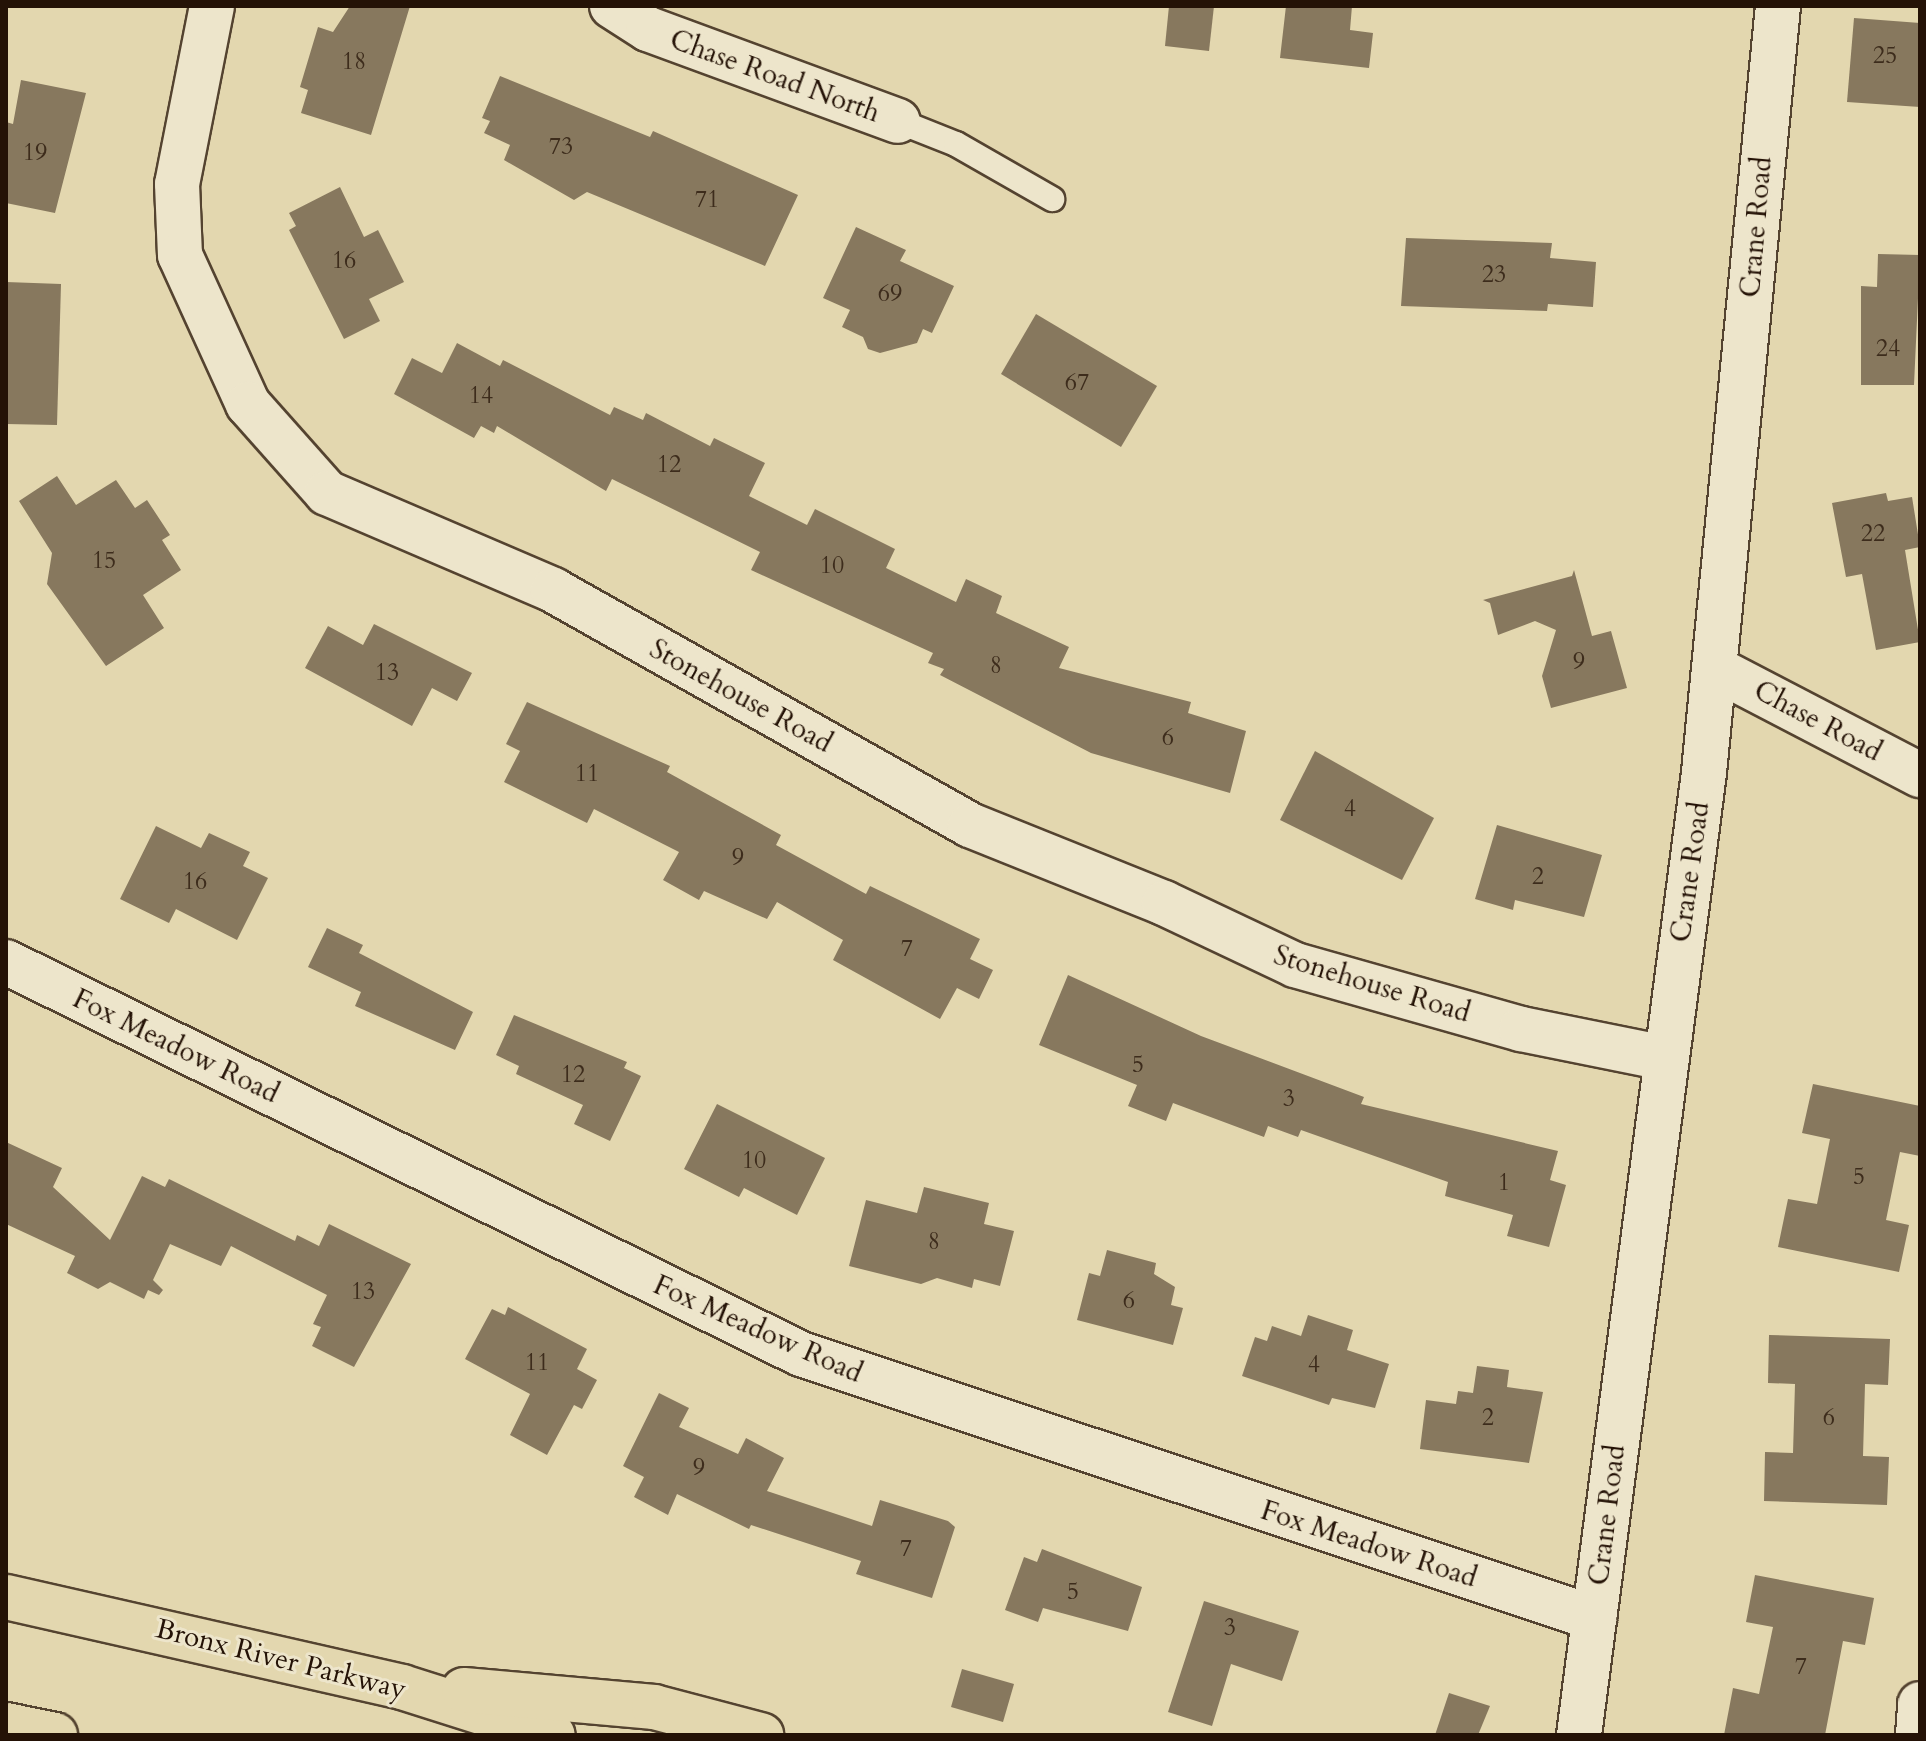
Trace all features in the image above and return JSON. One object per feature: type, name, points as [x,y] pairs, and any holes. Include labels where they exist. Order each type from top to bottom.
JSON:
[{"type":"highway","name":"Bronx River Parkway","points":[[6,1597],[402,1687],[553,1735]]},
{"type":"highway","points":[[402,1687],[654,1707],[761,1735]]},
{"type":"highway","points":[[6,1725],[55,1735]]},
{"type":"highway","points":[[684,1735],[714,1735]]},
{"type":"street","name":"Stonehouse Road","points":[[212,6],[177,184],[180,255],[248,404],[327,493],[553,590],[970,825],[1164,903],[1295,965],[1521,1029],[1665,1058]]},
{"type":"street","name":"Chase Road North","points":[[612,6],[648,29],[898,121]]},
{"type":"street","name":"Crane Road","points":[[1579,1734],[1716,669],[1778,6]]},
{"type":"street","name":"Chase Road","points":[[1716,669],[1920,775]]},
{"type":"street","name":"Fox Meadow Road","points":[[6,962],[801,1354],[1594,1618]]},
{"type":"street","points":[[1918,1735],[1920,1704]]},
{"type":"lane","points":[[898,121],[956,144],[1052,199]]},
{"type":"building","points":[[350,6],[410,6],[371,135],[301,113],[308,90],[300,87],[318,27],[333,32]]},
{"type":"building","points":[[1169,6],[1214,6],[1209,51],[1165,46]]},
{"type":"building","points":[[1286,6],[1352,6],[1350,30],[1373,33],[1369,68],[1280,58]]},
{"type":"building","points":[[1854,18],[1920,23],[1920,107],[1847,102]]},
{"type":"building","points":[[500,76],[650,137],[653,131],[798,195],[765,266],[587,192],[574,200],[504,160],[510,145],[484,133],[490,121],[482,118]]},
{"type":"building","points":[[21,80],[86,93],[55,213],[6,203],[6,122],[13,124]]},
{"type":"building","points":[[340,187],[364,237],[378,230],[404,282],[369,299],[380,321],[344,339],[289,230],[296,226],[289,213]]},
{"type":"building","points":[[856,227],[906,250],[900,261],[954,286],[932,333],[923,329],[917,343],[880,353],[868,349],[863,337],[842,327],[850,310],[823,298]]},
{"type":"building","points":[[1406,238],[1552,243],[1550,258],[1596,262],[1593,307],[1548,304],[1547,311],[1401,306]]},
{"type":"building","points":[[1878,254],[1920,255],[1914,385],[1861,385],[1861,286],[1877,287]]},
{"type":"building","points":[[6,282],[61,284],[57,425],[6,424]]},
{"type":"building","points":[[1036,314],[1157,386],[1121,447],[1001,374]]},
{"type":"building","points":[[457,343],[500,366],[503,360],[610,415],[614,407],[643,420],[646,413],[710,446],[714,438],[765,463],[749,496],[807,525],[815,509],[895,549],[886,568],[956,602],[966,579],[1002,596],[996,613],[1069,647],[1059,668],[1191,702],[1188,713],[1246,731],[1230,793],[1091,753],[940,675],[944,669],[928,663],[933,653],[751,570],[760,552],[612,479],[606,491],[497,426],[494,433],[481,426],[474,438],[394,394],[412,358],[442,373]]},
{"type":"building","points":[[57,476],[76,505],[116,480],[135,508],[147,500],[170,535],[162,540],[181,570],[143,595],[164,628],[106,666],[47,584],[52,553],[19,501]]},
{"type":"building","points":[[1886,493],[1888,501],[1912,497],[1920,547],[1905,550],[1920,642],[1876,650],[1862,574],[1846,577],[1832,503]]},
{"type":"building","points":[[1574,570],[1592,636],[1611,631],[1627,688],[1551,708],[1542,676],[1556,630],[1535,621],[1498,635],[1490,603],[1483,600],[1572,576]]},
{"type":"building","points":[[374,624],[472,673],[457,701],[432,688],[412,726],[305,668],[328,626],[363,645]]},
{"type":"building","points":[[527,702],[670,766],[667,772],[781,835],[776,845],[866,894],[870,886],[980,939],[970,959],[993,970],[979,999],[957,988],[940,1019],[833,960],[843,940],[777,902],[767,919],[704,891],[699,900],[663,880],[679,852],[594,809],[587,823],[504,782],[520,751],[506,744]]},
{"type":"building","points":[[1315,751],[1434,818],[1402,880],[1280,820]]},
{"type":"building","points":[[1497,825],[1602,855],[1584,917],[1515,900],[1513,910],[1475,899]]},
{"type":"building","points":[[156,826],[201,848],[209,833],[250,852],[243,866],[268,878],[237,940],[176,909],[169,923],[120,899]]},
{"type":"building","points":[[327,928],[363,945],[359,953],[473,1012],[455,1050],[355,1006],[361,992],[308,967]]},
{"type":"building","points":[[1068,975],[1201,1036],[1364,1097],[1361,1104],[1558,1151],[1550,1180],[1566,1185],[1549,1247],[1507,1236],[1513,1215],[1445,1196],[1448,1182],[1301,1130],[1298,1137],[1268,1126],[1264,1137],[1173,1103],[1166,1121],[1128,1106],[1137,1085],[1039,1045]]},
{"type":"building","points":[[514,1015],[627,1062],[624,1068],[641,1076],[610,1141],[574,1124],[583,1105],[516,1074],[519,1066],[496,1055]]},
{"type":"building","points":[[1813,1084],[1920,1106],[1920,1156],[1900,1152],[1886,1220],[1909,1225],[1899,1272],[1778,1247],[1788,1199],[1817,1204],[1830,1139],[1802,1133]]},
{"type":"building","points":[[717,1104],[825,1158],[797,1215],[744,1188],[739,1197],[684,1169]]},
{"type":"building","points":[[6,1142],[62,1168],[53,1187],[110,1240],[142,1176],[165,1187],[169,1179],[295,1241],[297,1235],[319,1246],[329,1224],[411,1264],[354,1367],[312,1346],[321,1327],[313,1324],[327,1295],[231,1246],[221,1266],[170,1244],[153,1280],[163,1290],[159,1295],[148,1290],[144,1299],[110,1282],[98,1289],[67,1273],[75,1256],[6,1224]]},
{"type":"building","points":[[924,1187],[989,1203],[984,1224],[1014,1231],[1000,1286],[974,1279],[972,1288],[937,1278],[921,1284],[849,1266],[866,1200],[917,1213]]},
{"type":"building","points":[[1107,1250],[1156,1263],[1154,1274],[1175,1287],[1171,1305],[1183,1308],[1173,1345],[1077,1320],[1089,1273],[1100,1276]]},
{"type":"building","points":[[508,1307],[587,1349],[577,1369],[597,1380],[582,1409],[574,1405],[547,1455],[510,1435],[530,1394],[465,1359],[492,1309],[505,1315]]},
{"type":"building","points":[[1308,1315],[1353,1330],[1347,1350],[1389,1364],[1375,1408],[1332,1398],[1329,1405],[1242,1376],[1255,1337],[1267,1341],[1272,1326],[1301,1336]]},
{"type":"building","points":[[1769,1335],[1890,1339],[1888,1385],[1865,1384],[1863,1456],[1889,1457],[1887,1505],[1764,1501],[1765,1452],[1793,1453],[1795,1384],[1768,1383]]},
{"type":"building","points":[[1477,1366],[1509,1370],[1507,1387],[1543,1392],[1529,1463],[1420,1449],[1426,1400],[1456,1404],[1458,1391],[1473,1393]]},
{"type":"building","points":[[659,1393],[689,1408],[679,1427],[738,1454],[746,1438],[784,1458],[767,1491],[872,1526],[880,1500],[948,1521],[955,1527],[932,1598],[856,1574],[861,1561],[751,1525],[749,1529],[677,1494],[668,1515],[634,1497],[644,1477],[623,1466]]},
{"type":"building","points":[[1042,1549],[1142,1587],[1128,1631],[1043,1608],[1038,1622],[1005,1610],[1024,1557],[1037,1562]]},
{"type":"building","points":[[1755,1575],[1874,1598],[1865,1645],[1843,1641],[1825,1735],[1724,1735],[1733,1688],[1759,1694],[1773,1627],[1746,1622]]},
{"type":"building","points":[[1204,1601],[1299,1631],[1282,1681],[1231,1664],[1212,1726],[1168,1712]]},
{"type":"building","points":[[962,1669],[1014,1684],[1003,1722],[951,1707]]},
{"type":"building","points":[[1449,1693],[1490,1706],[1478,1735],[1435,1735]]}]
